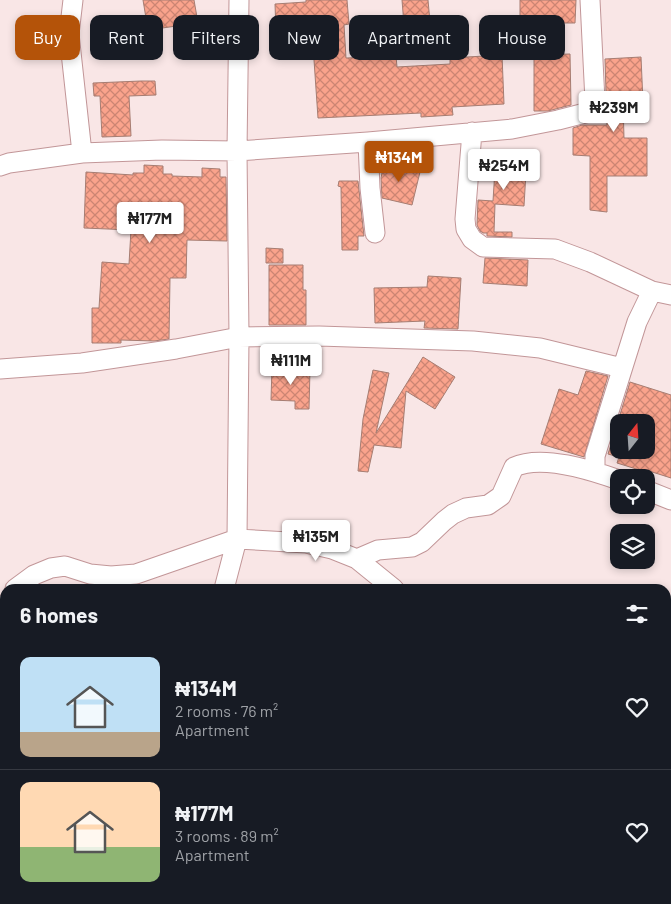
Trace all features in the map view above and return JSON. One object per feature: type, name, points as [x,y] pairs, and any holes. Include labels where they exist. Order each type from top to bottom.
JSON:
[{"type":"street","points":[[73,0],[68,34],[82,153]]},
{"type":"street","points":[[225,584],[237,540],[239,0]]},
{"type":"street","points":[[0,166],[9,163],[82,153],[162,150],[237,151],[512,129],[589,112],[593,108],[595,101],[590,0]]},
{"type":"street","points":[[472,132],[465,219],[466,229],[472,239],[483,247],[555,249],[590,262],[652,291],[671,294]]},
{"type":"street","points":[[368,142],[374,232]]},
{"type":"street","points":[[595,472],[594,456],[637,322],[652,291]]},
{"type":"street","points":[[0,369],[82,363],[176,349],[239,337],[319,336],[473,341],[540,348],[622,368]]},
{"type":"street","points":[[357,559],[378,550],[412,547],[422,542],[453,514],[466,508],[488,505],[501,496],[514,467],[522,463],[560,463],[610,477]]},
{"type":"street","points":[[655,494],[671,500]]},
{"type":"street","points":[[22,584],[34,575],[51,568],[65,566],[90,574],[111,576],[136,574],[237,540],[306,543],[332,549],[357,559],[388,584]]},
{"type":"building","points":[[143,0],[194,0],[197,15],[173,15],[173,26],[163,28],[163,15],[146,15]]},
{"type":"building","points":[[306,0],[347,0],[349,24],[344,25],[346,58],[349,58],[349,60],[396,60],[397,67],[450,64],[450,60],[469,60],[469,57],[479,56],[479,60],[502,60],[504,104],[452,107],[453,115],[421,117],[421,113],[318,118],[314,60],[339,60],[339,15],[275,15],[275,4],[306,2]]},
{"type":"building","points":[[402,0],[428,0],[429,15],[403,15]]},
{"type":"building","points":[[520,0],[576,0],[575,23],[565,23],[565,15],[520,15]]},
{"type":"building","points":[[565,54],[570,54],[571,105],[548,111],[534,111],[534,60],[565,60]]},
{"type":"building","points":[[641,57],[643,102],[623,103],[624,138],[647,138],[647,176],[607,176],[607,212],[590,210],[590,156],[573,155],[573,128],[582,125],[607,125],[605,59]]},
{"type":"building","points":[[155,81],[156,95],[129,96],[131,136],[102,137],[100,96],[94,96],[93,83]]},
{"type":"building","points":[[496,153],[527,155],[524,206],[495,204],[494,232],[512,232],[512,237],[487,236],[487,233],[480,231],[477,225],[478,200],[493,201]]},
{"type":"building","points":[[384,163],[394,166],[395,163],[412,167],[412,170],[420,172],[412,205],[382,198],[381,178]]},
{"type":"building","points":[[144,165],[163,166],[163,174],[172,174],[172,176],[202,177],[202,168],[220,169],[220,177],[226,177],[227,241],[187,240],[186,278],[170,278],[169,339],[154,341],[121,340],[121,343],[92,343],[92,308],[99,308],[102,262],[129,264],[131,230],[84,228],[86,172],[133,175],[133,173],[144,173]]},
{"type":"building","points":[[339,181],[358,181],[364,236],[358,236],[358,250],[342,250],[341,187],[338,186]]},
{"type":"building","points":[[266,248],[283,249],[283,263],[266,263]]},
{"type":"building","points":[[485,258],[528,260],[527,286],[483,283]]},
{"type":"building","points":[[269,265],[303,265],[303,290],[306,290],[306,325],[269,325]]},
{"type":"building","points":[[428,276],[461,278],[458,329],[424,328],[425,321],[375,323],[374,288],[427,287]]},
{"type":"building","points":[[423,357],[455,377],[435,409],[406,391],[401,448],[374,445],[368,472],[358,471],[363,419],[373,370],[389,373],[376,433]]},
{"type":"building","points":[[272,367],[310,369],[309,409],[295,409],[295,401],[271,400]]},
{"type":"building","points":[[586,371],[608,376],[584,457],[541,444],[559,389],[578,395]]},
{"type":"building","points":[[630,382],[671,395],[671,478],[655,473],[655,469],[636,469],[617,463],[618,459],[655,459],[655,414],[620,414]]}]
